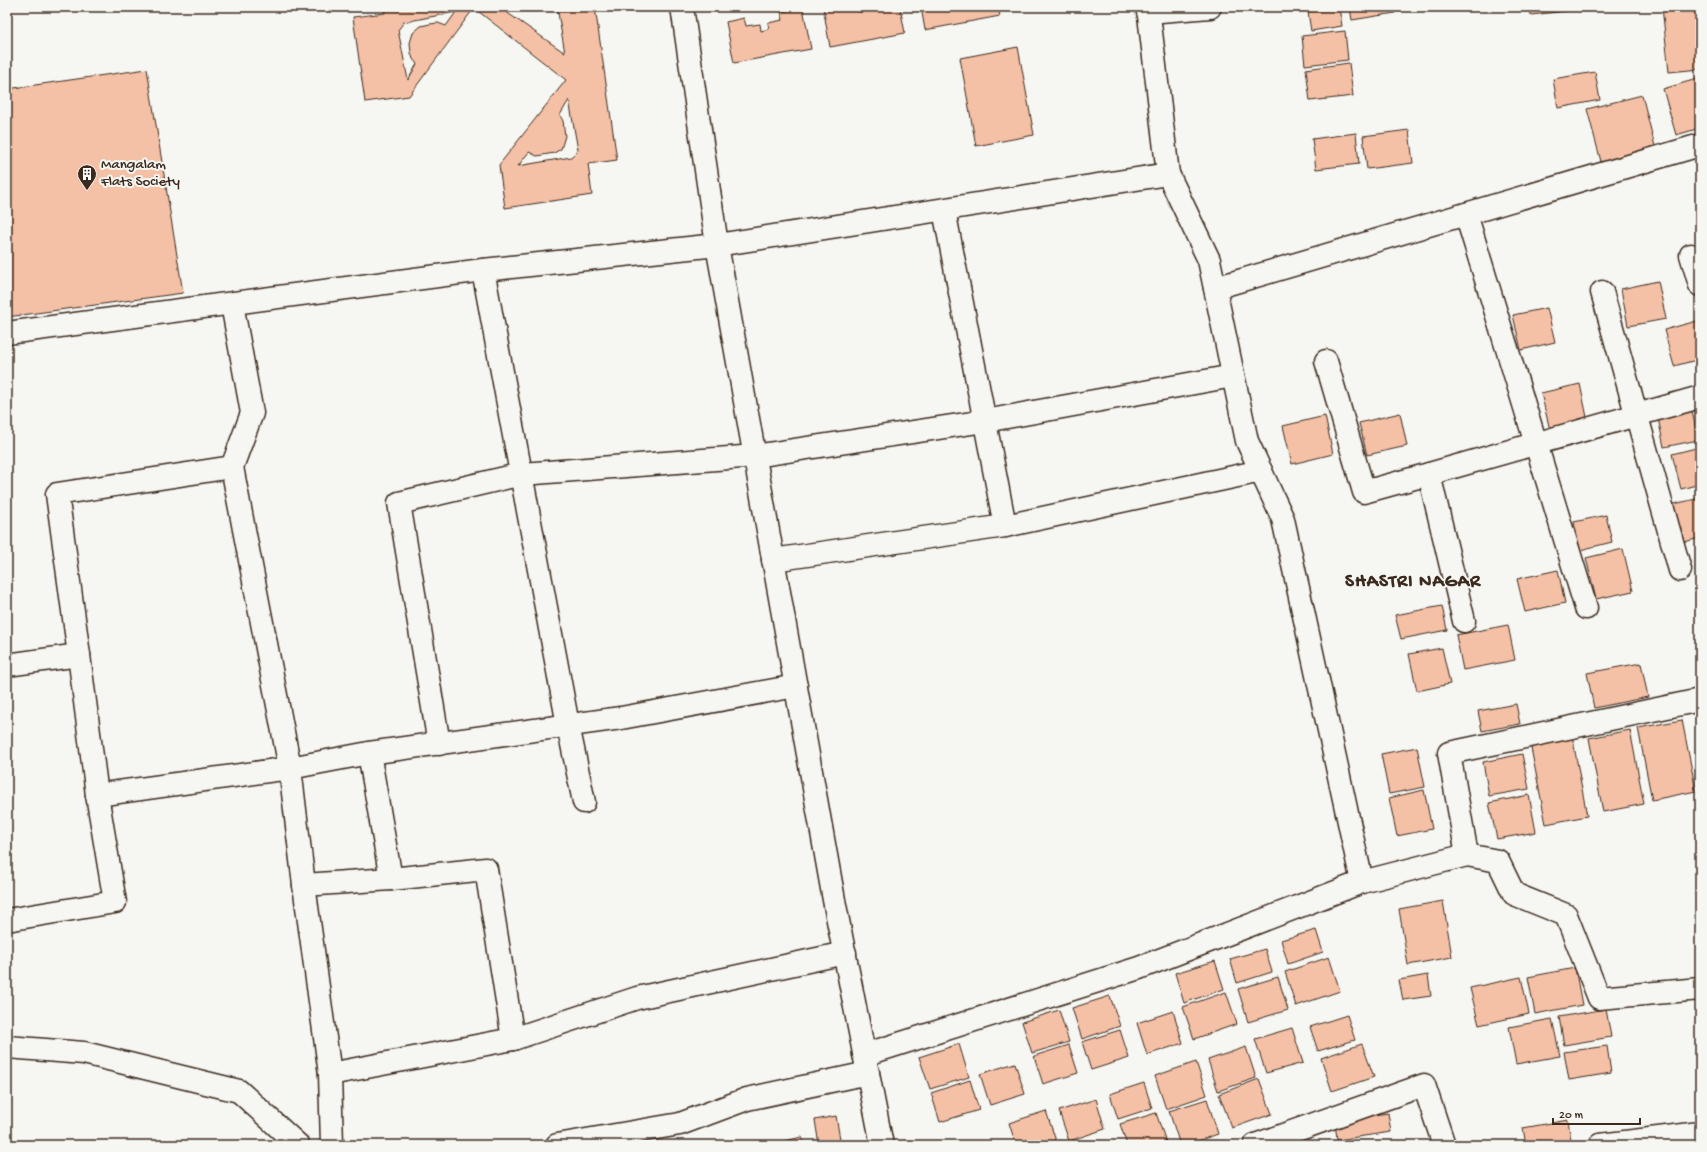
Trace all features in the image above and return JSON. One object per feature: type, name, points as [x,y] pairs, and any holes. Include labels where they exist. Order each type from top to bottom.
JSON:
[{"type":"street","points":[[682,7],[717,245],[844,953],[882,1145]]},
{"type":"street","points":[[1210,7],[1148,9],[1168,174],[1209,260],[1247,441],[1283,519],[1362,882]]},
{"type":"street","points":[[1215,288],[1700,145]]},
{"type":"street","points":[[7,333],[483,270],[717,245],[1168,174]]},
{"type":"street","points":[[944,210],[1005,526]]},
{"type":"street","points":[[1466,214],[1586,608]]},
{"type":"street","points":[[1691,255],[1700,285]]},
{"type":"street","points":[[483,270],[568,725],[584,802]]},
{"type":"street","points":[[1602,292],[1638,415],[1680,570]]},
{"type":"street","points":[[232,304],[252,413],[232,467],[290,768],[304,885],[330,1074],[332,1145]]},
{"type":"street","points":[[1326,361],[1364,492],[1536,445],[1700,397]]},
{"type":"street","points":[[440,744],[399,503],[522,474],[755,456],[985,420],[1233,376]]},
{"type":"street","points":[[7,920],[114,902],[97,795],[57,494],[232,467]]},
{"type":"street","points":[[773,560],[1005,526],[1261,471]]},
{"type":"street","points":[[1429,474],[1464,621]]},
{"type":"street","points":[[7,665],[79,655]]},
{"type":"street","points":[[97,795],[290,768],[369,754],[628,717],[796,686]]},
{"type":"street","points":[[1467,855],[1449,754],[1700,700]]},
{"type":"street","points":[[369,754],[391,879]]},
{"type":"street","points":[[557,1145],[680,1124],[747,1099],[866,1064],[1139,968],[1362,882],[1467,855],[1498,861],[1514,894],[1566,915],[1600,998],[1700,989]]},
{"type":"street","points":[[304,885],[391,879],[486,869],[513,1039]]},
{"type":"street","points":[[330,1074],[513,1039],[637,998],[844,953]]},
{"type":"street","points":[[7,1047],[84,1053],[239,1091],[298,1145]]},
{"type":"street","points":[[1255,1145],[1424,1086],[1444,1145]]},
{"type":"street","points":[[1600,1145],[1700,1133]]},
{"type":"building","points":[[384,7],[499,7],[565,53],[557,7],[595,7],[617,160],[588,164],[592,195],[505,208],[499,165],[566,80],[474,8],[409,96],[365,102],[353,17],[385,13]],"holes":[[[456,12],[446,26],[438,23],[430,24],[421,26],[413,33],[410,43],[411,53],[417,64],[408,80],[398,30],[404,22]],[[569,100],[578,150],[571,157],[518,166],[529,152],[537,156],[554,153],[561,149],[565,136],[563,121],[560,115]]]},
{"type":"building","points":[[823,7],[858,7],[859,12],[866,11],[865,7],[900,7],[905,33],[830,47]]},
{"type":"building","points":[[921,7],[998,7],[1000,16],[925,30]]},
{"type":"building","points":[[1350,7],[1394,7],[1395,13],[1352,20]]},
{"type":"building","points":[[1530,7],[1574,7],[1575,10],[1531,15]]},
{"type":"building","points":[[1662,7],[1700,7],[1700,69],[1669,72]]},
{"type":"building","points":[[803,8],[811,49],[734,63],[726,22],[744,18],[746,26],[760,24],[761,31],[769,29],[768,23],[783,20],[781,12]]},
{"type":"building","points":[[1339,8],[1342,26],[1311,31],[1308,12]]},
{"type":"building","points":[[1345,31],[1348,60],[1305,65],[1302,36]]},
{"type":"building","points":[[1018,47],[1034,135],[976,146],[960,58]]},
{"type":"building","points":[[1349,63],[1353,96],[1310,101],[1306,69]]},
{"type":"building","name":"Mangalam Flats Society","points":[[147,69],[183,293],[7,317],[7,89]]},
{"type":"building","points":[[1595,72],[1600,100],[1558,108],[1553,79]]},
{"type":"building","points":[[1700,78],[1700,128],[1676,135],[1663,89]]},
{"type":"building","points":[[1642,95],[1657,154],[1603,169],[1587,109]]},
{"type":"building","points":[[1409,130],[1413,163],[1367,169],[1363,136]]},
{"type":"building","points":[[1356,133],[1359,164],[1316,169],[1312,139]]},
{"type":"building","points":[[1658,281],[1666,319],[1628,326],[1621,289]]},
{"type":"building","points":[[1547,308],[1555,342],[1521,350],[1513,315]]},
{"type":"building","points":[[1697,321],[1700,333],[1700,359],[1674,366],[1664,330]]},
{"type":"building","points":[[1580,384],[1588,422],[1550,430],[1541,393]]},
{"type":"building","points":[[1692,411],[1698,440],[1664,447],[1658,418]]},
{"type":"building","points":[[1400,413],[1407,446],[1367,455],[1359,423]]},
{"type":"building","points":[[1325,416],[1333,454],[1292,464],[1283,426]]},
{"type":"building","points":[[1700,447],[1700,484],[1681,489],[1672,454]]},
{"type":"building","points":[[1700,498],[1700,538],[1680,543],[1670,505]]},
{"type":"building","points":[[1606,515],[1612,542],[1580,550],[1574,522]]},
{"type":"building","points":[[1623,549],[1633,591],[1596,599],[1586,558]]},
{"type":"building","points":[[1558,570],[1565,603],[1525,612],[1517,579]]},
{"type":"building","points":[[1442,606],[1447,630],[1401,639],[1395,615]]},
{"type":"building","points":[[1508,625],[1515,660],[1463,670],[1456,635]]},
{"type":"building","points":[[1442,648],[1450,684],[1417,691],[1409,654]]},
{"type":"building","points":[[1641,663],[1648,697],[1594,708],[1587,673]]},
{"type":"building","points":[[1516,704],[1520,724],[1482,731],[1478,711]]},
{"type":"building","points":[[1682,720],[1696,791],[1652,800],[1638,728]]},
{"type":"building","points":[[1630,730],[1644,804],[1603,812],[1589,738]]},
{"type":"building","points":[[1572,735],[1587,816],[1546,824],[1530,743]]},
{"type":"building","points":[[1417,747],[1425,787],[1389,794],[1381,754]]},
{"type":"building","points":[[1522,754],[1529,789],[1489,796],[1483,762]]},
{"type":"building","points":[[1424,790],[1432,829],[1397,836],[1389,798]]},
{"type":"building","points":[[1529,795],[1536,832],[1497,839],[1489,803]]},
{"type":"building","points":[[1443,901],[1452,957],[1408,965],[1399,909]]},
{"type":"building","points":[[1316,930],[1323,952],[1288,964],[1281,940]]},
{"type":"building","points":[[1265,949],[1272,972],[1237,983],[1230,959]]},
{"type":"building","points":[[1329,957],[1340,991],[1296,1006],[1285,972]]},
{"type":"building","points":[[1215,961],[1224,989],[1184,1003],[1175,973]]},
{"type":"building","points":[[1575,968],[1582,1005],[1535,1014],[1528,977]]},
{"type":"building","points":[[1428,975],[1431,996],[1403,1000],[1399,980]]},
{"type":"building","points":[[1278,977],[1288,1010],[1248,1022],[1238,989]]},
{"type":"building","points":[[1521,977],[1529,1014],[1479,1025],[1470,988]]},
{"type":"building","points":[[1226,992],[1237,1024],[1194,1039],[1183,1007]]},
{"type":"building","points":[[1110,996],[1120,1026],[1082,1039],[1072,1008]]},
{"type":"building","points":[[1606,1009],[1611,1037],[1564,1045],[1559,1017]]},
{"type":"building","points":[[1059,1010],[1069,1042],[1032,1053],[1022,1022]]},
{"type":"building","points":[[1173,1011],[1183,1043],[1147,1055],[1137,1023]]},
{"type":"building","points":[[1347,1015],[1355,1040],[1318,1051],[1310,1027]]},
{"type":"building","points":[[1552,1019],[1560,1056],[1516,1064],[1509,1027]]},
{"type":"building","points":[[1292,1028],[1303,1063],[1266,1073],[1255,1039]]},
{"type":"building","points":[[1120,1030],[1129,1058],[1091,1070],[1082,1042]]},
{"type":"building","points":[[959,1044],[969,1077],[930,1089],[919,1057]]},
{"type":"building","points":[[1362,1044],[1374,1077],[1332,1091],[1321,1058]]},
{"type":"building","points":[[1069,1045],[1078,1073],[1043,1084],[1034,1056]]},
{"type":"building","points":[[1607,1046],[1611,1073],[1569,1080],[1564,1052]]},
{"type":"building","points":[[1246,1047],[1256,1078],[1218,1091],[1208,1060]]},
{"type":"building","points":[[1196,1062],[1207,1095],[1166,1109],[1155,1076]]},
{"type":"building","points":[[1015,1063],[1025,1094],[990,1105],[980,1074]]},
{"type":"building","points":[[1259,1079],[1272,1114],[1232,1128],[1219,1094]]},
{"type":"building","points":[[970,1080],[979,1110],[940,1122],[931,1093]]},
{"type":"building","points":[[1144,1083],[1152,1108],[1118,1119],[1110,1094]]},
{"type":"building","points":[[1096,1099],[1105,1129],[1069,1141],[1059,1111]]},
{"type":"building","points":[[1207,1099],[1218,1134],[1186,1145],[1180,1145],[1169,1111]]},
{"type":"building","points":[[1046,1111],[1057,1144],[1016,1145],[1009,1123]]},
{"type":"building","points":[[1156,1113],[1166,1142],[1155,1145],[1127,1145],[1120,1124]]},
{"type":"building","points":[[1388,1113],[1391,1132],[1337,1140],[1335,1121]]},
{"type":"building","points":[[836,1116],[841,1145],[819,1145],[815,1120]]},
{"type":"building","points":[[1568,1120],[1571,1141],[1548,1145],[1526,1145],[1523,1128]]},
{"type":"building","points":[[802,1137],[804,1145],[767,1145]]},
{"type":"place","name":"Mangalam Flats Society","points":[[87,191]]},
{"type":"district","name":"SHASTRI NAGAR","points":[[1413,582]]}]
